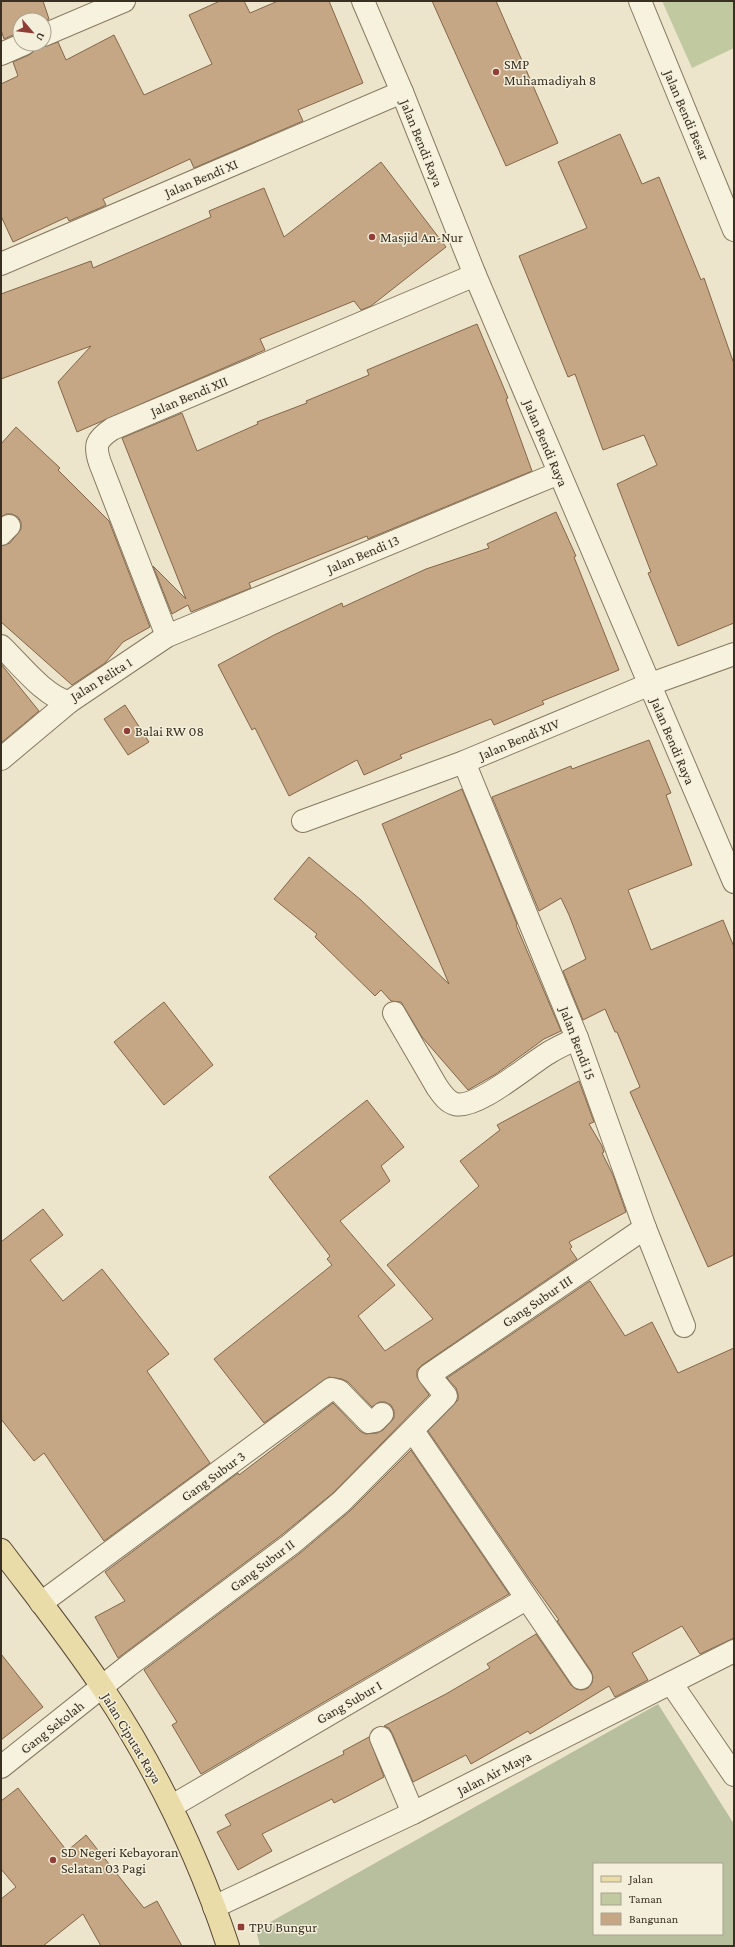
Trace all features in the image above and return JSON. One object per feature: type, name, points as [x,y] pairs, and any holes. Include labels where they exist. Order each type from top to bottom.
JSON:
[{"type":"main road","name":"Jalan Ciputat Raya","points":[[1,1550],[103,1688],[172,1806],[214,1907],[228,1946]]},
{"type":"street","points":[[52,32],[124,1]]},
{"type":"street","name":"Jalan Bendi Raya","points":[[363,1],[402,92],[475,275],[648,685],[734,882]]},
{"type":"street","name":"Jalan Bendi Besar","points":[[640,1],[734,230]]},
{"type":"street","points":[[1,54],[12,49]]},
{"type":"street","name":"Jalan Bendi XI","points":[[1,264],[402,92]]},
{"type":"street","name":"Jalan Bendi XII","points":[[167,636],[100,463],[96,450],[98,442],[103,435],[112,429],[475,275]]},
{"type":"street","name":"Jalan Bendi 13","points":[[167,636],[559,473]]},
{"type":"street","name":"Jalan Pelita 1","points":[[1,646],[49,692],[58,699],[69,702],[167,636]]},
{"type":"street","name":"Jalan Bendi XIV","points":[[303,821],[464,762],[648,685],[734,654]]},
{"type":"street","points":[[1,759],[69,702]]},
{"type":"street","name":"Jalan Bendi 15","points":[[464,762],[577,1038],[645,1228],[684,1326]]},
{"type":"street","points":[[394,1013],[437,1088],[445,1098],[455,1104],[469,1103],[485,1096],[549,1052],[577,1038]]},
{"type":"street","name":"Gang Subur III","points":[[430,1375],[645,1228]]},
{"type":"street","name":"Gang Subur II","points":[[103,1688],[128,1666],[291,1544],[341,1502],[446,1396],[430,1375]]},
{"type":"street","name":"Gang Subur 3","points":[[41,1603],[331,1389],[339,1390],[369,1422],[375,1421],[382,1414]]},
{"type":"street","points":[[413,1431],[581,1678]]},
{"type":"street","name":"Gang Subur I","points":[[172,1806],[526,1598]]},
{"type":"street","name":"Jalan Air Maya","points":[[214,1907],[413,1813],[734,1651]]},
{"type":"street","points":[[671,1683],[734,1775]]},
{"type":"street","name":"Gang Sekolah","points":[[1,1767],[103,1688]]},
{"type":"street","points":[[381,1738],[413,1813]]},
{"type":"green space","points":[[662,1],[734,1],[734,48],[692,68]]},
{"type":"green space","points":[[658,1704],[734,1824],[734,1946],[260,1946],[256,1930]]},
{"type":"building","points":[[1,1],[43,1],[47,12],[12,12],[12,36],[4,39],[1,30]]},
{"type":"building","points":[[220,1],[244,1],[250,13],[278,1],[329,1],[363,83],[298,110],[303,121],[194,168],[190,159],[103,199],[106,205],[100,208],[69,221],[67,217],[13,242],[1,216],[1,84],[18,76],[13,62],[33,52],[52,52],[52,44],[58,42],[66,60],[114,35],[144,95],[212,64],[189,15]]},
{"type":"building","name":"SMP Muhamadiyah 8","points":[[432,1],[496,1],[558,143],[506,166]]},
{"type":"building","points":[[620,134],[642,184],[659,177],[701,280],[704,278],[734,364],[734,623],[678,646],[648,573],[651,572],[617,484],[657,465],[644,435],[603,450],[575,374],[568,377],[519,256],[587,228],[558,162]]},
{"type":"building","points":[[381,162],[446,247],[371,306],[361,310],[354,301],[260,339],[265,350],[77,432],[58,382],[91,346],[1,379],[1,294],[91,261],[93,268],[211,217],[209,211],[264,188],[284,237]]},
{"type":"building","points":[[477,324],[508,398],[506,399],[532,471],[368,539],[367,536],[249,583],[251,588],[191,612],[188,605],[172,614],[153,566],[186,599],[122,438],[182,413],[197,451],[258,424],[257,422],[307,403],[306,401],[369,375],[367,370]]},
{"type":"building","points":[[16,427],[60,468],[58,470],[109,521],[150,627],[123,642],[105,663],[72,685],[1,622],[1,546],[10,543],[21,529],[21,522],[18,517],[12,514],[6,514],[1,517],[1,444]]},
{"type":"building","points":[[556,512],[576,556],[574,557],[619,670],[542,701],[544,704],[494,725],[491,719],[400,755],[402,758],[364,775],[357,760],[289,796],[255,728],[252,730],[218,665],[274,635],[342,603],[343,607],[426,569],[489,548],[487,544]]},
{"type":"building","points":[[1,664],[39,711],[1,743]]},
{"type":"building","name":"Balai RW 08","points":[[125,705],[149,742],[128,755],[104,719]]},
{"type":"building","points":[[649,740],[671,793],[666,795],[692,865],[628,890],[651,950],[723,920],[734,947],[734,1255],[708,1267],[630,1092],[640,1087],[617,1032],[615,1032],[605,1009],[583,1020],[563,971],[586,959],[569,915],[561,898],[539,911],[492,797],[571,766],[572,769]]},
{"type":"building","points":[[462,789],[517,924],[516,925],[561,1031],[544,1039],[496,1074],[468,1090],[422,1037],[401,1002],[391,1001],[381,990],[375,996],[315,937],[317,934],[274,899],[309,857],[361,900],[449,984],[382,824]]},
{"type":"building","points":[[164,1002],[213,1065],[164,1105],[114,1042]]},
{"type":"building","points":[[579,1081],[594,1122],[589,1124],[602,1146],[604,1152],[602,1153],[613,1175],[626,1212],[569,1242],[572,1247],[570,1249],[577,1259],[422,1365],[417,1370],[417,1377],[429,1395],[333,1493],[283,1534],[118,1658],[95,1617],[125,1601],[105,1572],[238,1473],[239,1475],[333,1403],[360,1431],[365,1434],[377,1433],[383,1430],[394,1418],[394,1411],[391,1405],[385,1402],[379,1402],[372,1407],[348,1382],[342,1379],[329,1377],[264,1423],[214,1359],[332,1265],[327,1259],[330,1256],[269,1177],[367,1100],[404,1147],[381,1166],[390,1181],[340,1221],[395,1285],[358,1316],[385,1351],[433,1319],[387,1265],[479,1186],[460,1161],[500,1130],[497,1125]]},
{"type":"building","points":[[43,1209],[63,1235],[30,1260],[63,1301],[102,1269],[169,1354],[147,1371],[210,1463],[104,1541],[44,1453],[34,1461],[1,1419],[1,1242]]},
{"type":"building","points":[[590,1281],[625,1336],[652,1322],[678,1373],[734,1348],[734,1638],[700,1654],[682,1626],[632,1653],[648,1680],[615,1697],[609,1686],[530,1734],[528,1731],[471,1764],[466,1755],[413,1782],[392,1733],[389,1728],[384,1726],[446,1694],[490,1668],[487,1664],[536,1634],[571,1685],[576,1689],[582,1690],[588,1688],[592,1683],[593,1677],[591,1671],[557,1621],[559,1620],[428,1431],[458,1400],[456,1388],[447,1378]]},
{"type":"building","points":[[411,1450],[509,1594],[201,1774],[172,1725],[177,1722],[144,1670],[299,1554],[350,1511]]},
{"type":"building","points":[[1,1654],[43,1707],[1,1740]]},
{"type":"building","points":[[369,1737],[384,1777],[334,1803],[332,1799],[262,1834],[272,1851],[238,1870],[217,1832],[231,1825],[225,1815],[344,1754],[343,1751]]},
{"type":"building","name":"SD Negeri Kebayoran Selatan 03 Pagi","points":[[18,1788],[67,1851],[86,1835],[144,1908],[157,1901],[182,1946],[101,1946],[83,1914],[43,1946],[1,1946],[1,1899],[16,1887],[1,1869],[1,1801]]},
{"type":"place","name":"SMP Muhamadiyah 8","points":[[496,72]]},
{"type":"place","name":"Masjid An-Nur","points":[[372,237]]},
{"type":"place","name":"Balai RW 08","points":[[127,731]]},
{"type":"place","name":"SD Negeri Kebayoran Selatan 03 Pagi","points":[[53,1860]]},
{"type":"place","name":"TPU Bungur","points":[[241,1927]]}]
